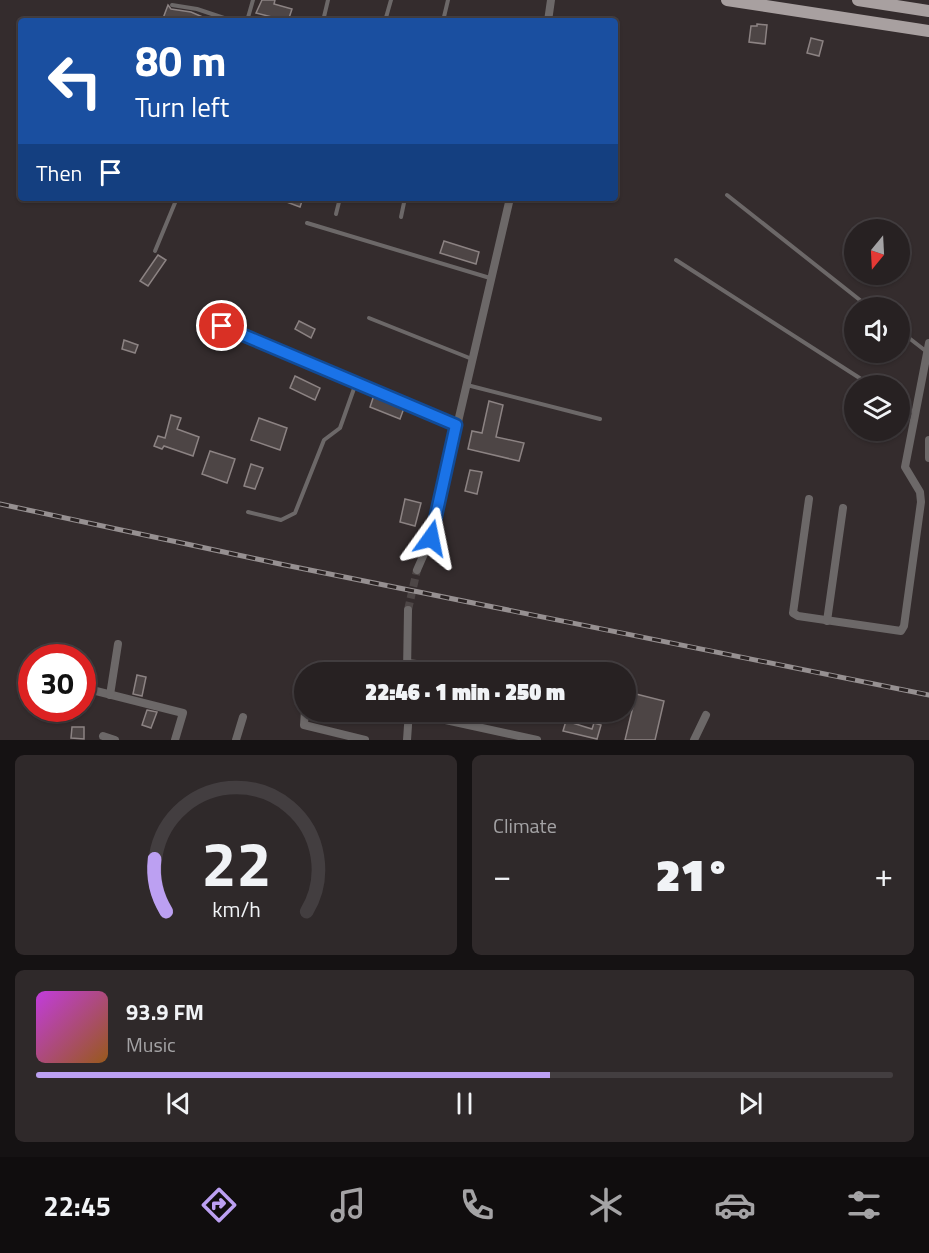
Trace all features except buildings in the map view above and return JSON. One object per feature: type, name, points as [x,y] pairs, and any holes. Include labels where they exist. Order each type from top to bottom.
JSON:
[{"type":"main road","points":[[727,0],[929,31]]},
{"type":"main road","points":[[858,0],[929,11]]},
{"type":"street","points":[[548,18],[551,0]]},
{"type":"street","points":[[417,570],[431,538],[509,201]]},
{"type":"street","points":[[809,499],[792,610],[798,616],[897,633],[903,629],[921,502],[920,492],[905,467],[929,343]]},
{"type":"street","points":[[929,440],[929,458]]},
{"type":"street","points":[[827,621],[843,508]]},
{"type":"street","points":[[407,662],[408,610]]},
{"type":"street","points":[[110,695],[118,644]]},
{"type":"street","points":[[96,691],[183,713],[175,740]]},
{"type":"street","points":[[694,740],[706,715]]},
{"type":"street","points":[[236,740],[243,717]]},
{"type":"street","points":[[304,722],[304,725],[365,740]]},
{"type":"street","points":[[407,740],[408,722]]},
{"type":"street","points":[[458,722],[537,740]]},
{"type":"street","points":[[103,736],[115,740]]},
{"type":"lane","points":[[248,18],[253,0]]},
{"type":"lane","points":[[323,18],[328,0]]},
{"type":"lane","points":[[387,18],[391,0]]},
{"type":"lane","points":[[444,18],[448,0]]},
{"type":"lane","points":[[172,5],[197,9],[224,18]]},
{"type":"lane","points":[[728,195],[856,297]]},
{"type":"lane","points":[[155,251],[176,201]]},
{"type":"lane","points":[[336,214],[339,201]]},
{"type":"lane","points":[[401,217],[404,201]]},
{"type":"lane","points":[[307,223],[490,279]]},
{"type":"lane","points":[[676,260],[855,375]]},
{"type":"lane","points":[[369,318],[472,359]]},
{"type":"lane","points":[[222,326],[456,425]]},
{"type":"lane","points":[[910,339],[927,353]]},
{"type":"lane","points":[[248,512],[281,520],[295,513],[324,440],[340,428],[356,383]]},
{"type":"lane","points":[[465,385],[600,419]]},
{"type":"lane","points":[[910,410],[915,413]]},
{"type":"tunnel","points":[[408,610],[417,570]]},
{"type":"railway","points":[[0,504],[280,564],[929,695]]},
{"type":"route","points":[[222,326],[456,425],[431,538]]}]
